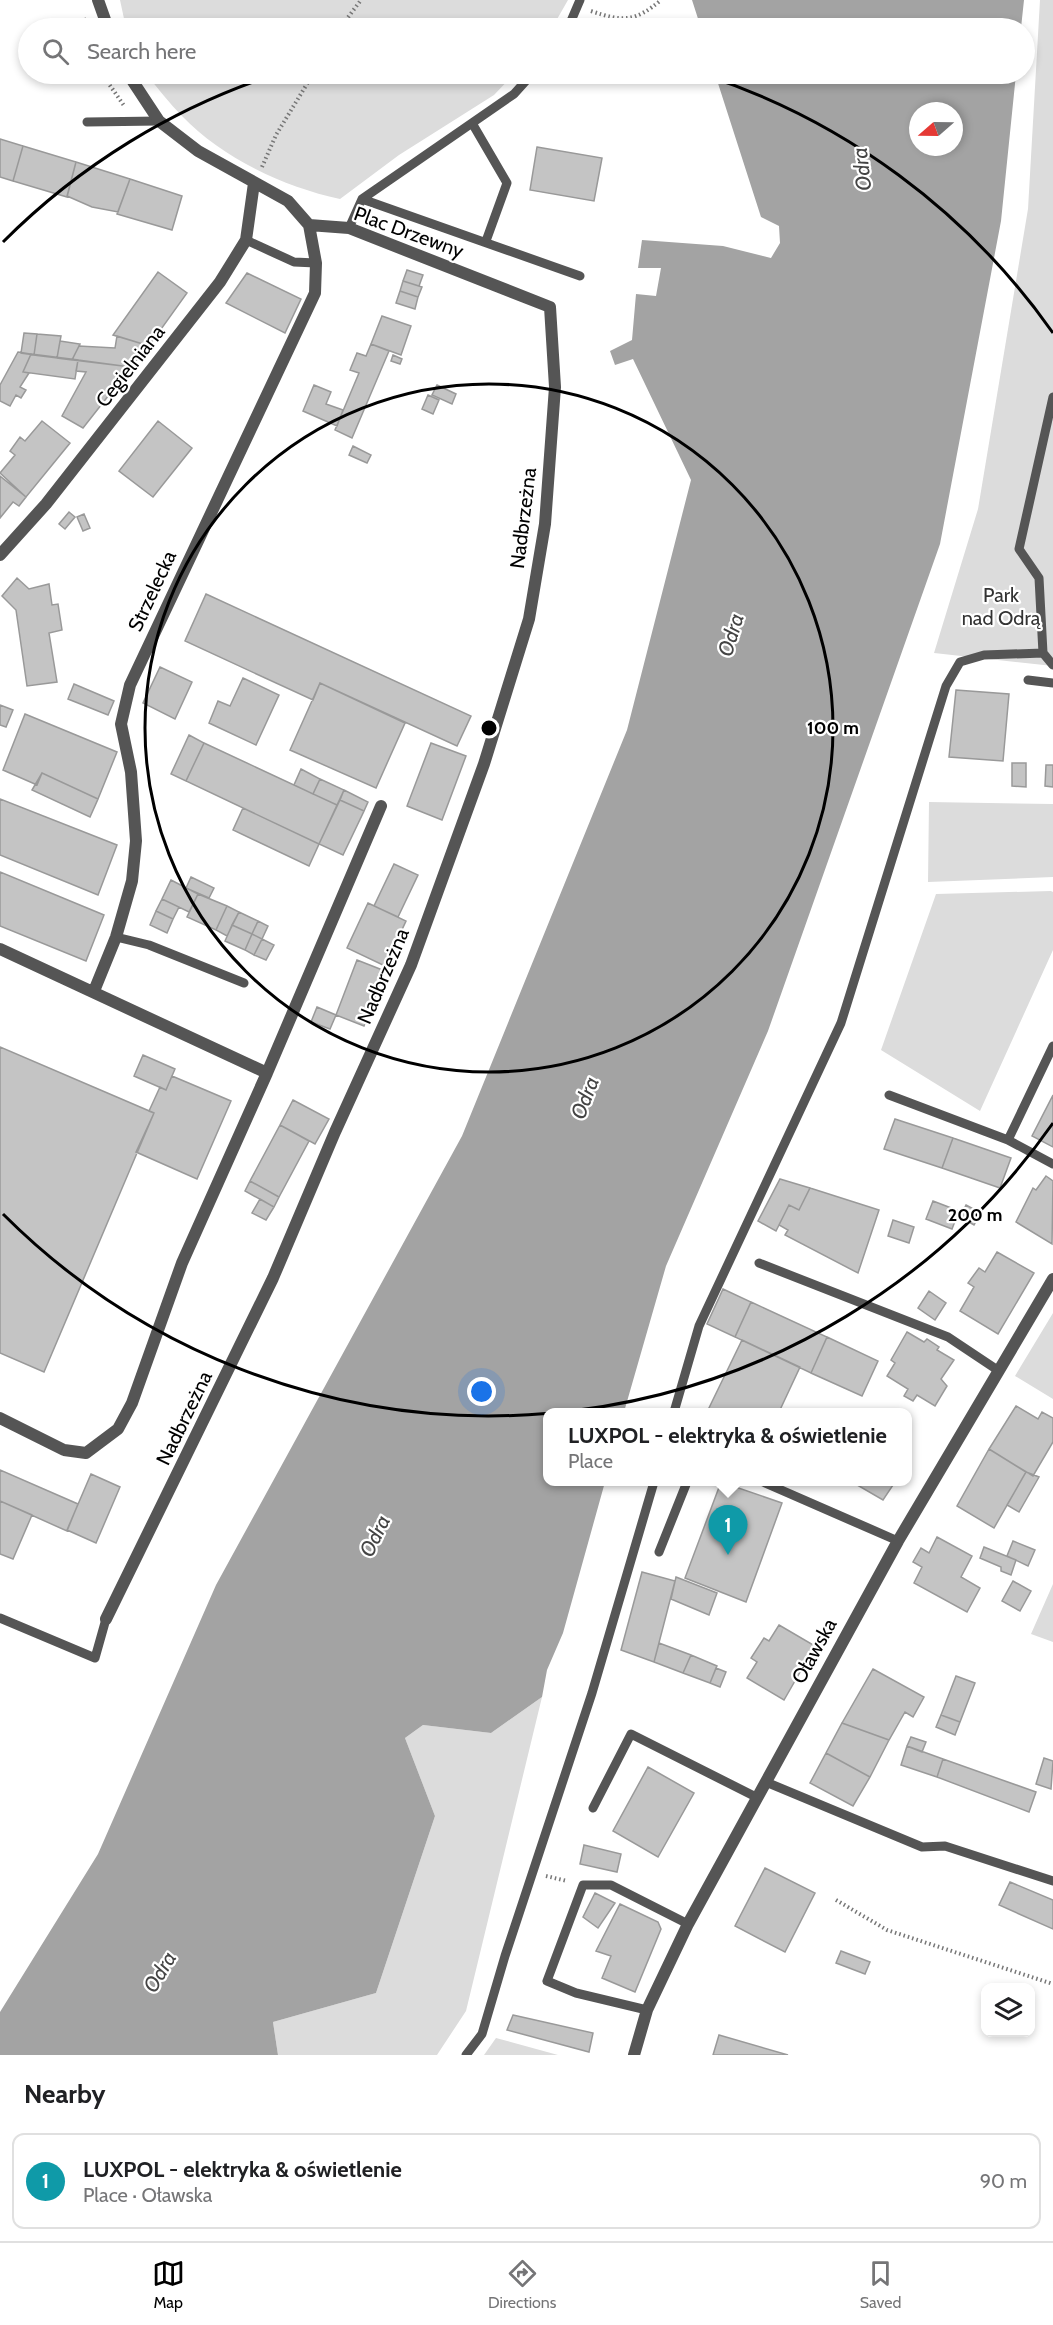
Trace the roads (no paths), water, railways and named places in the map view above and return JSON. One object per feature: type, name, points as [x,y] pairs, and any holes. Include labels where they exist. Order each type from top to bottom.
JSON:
[{"type":"street","points":[[98,0],[104,18]]},
{"type":"street","points":[[134,84],[159,122],[198,151],[288,201],[309,225]]},
{"type":"street","name":"Cegielniana","points":[[0,555],[46,504],[220,282],[246,240],[254,183]]},
{"type":"street","name":"Plac Drzewny","points":[[309,225],[349,228],[550,307]]},
{"type":"street","name":"Strzelecka","points":[[94,991],[116,937],[132,881],[136,841],[131,772],[121,724],[130,685],[315,294],[316,263],[309,225]]},
{"type":"street","name":"Nadbrzeżna","points":[[106,1619],[273,1278],[335,1132],[411,965],[484,764],[529,619],[545,524],[555,387],[550,307]]},
{"type":"street","points":[[0,1418],[64,1450],[86,1453],[118,1429],[132,1403],[182,1263],[267,1073],[381,806]]},
{"type":"street","points":[[0,949],[267,1073]]},
{"type":"street","name":"Oławska","points":[[634,2055],[647,2010],[688,1924],[898,1541],[1053,1279]]},
{"type":"lane","points":[[572,18],[579,3]]},
{"type":"lane","points":[[349,228],[362,199],[514,94],[523,84]]},
{"type":"lane","points":[[87,122],[159,122]]},
{"type":"lane","points":[[472,123],[507,183],[486,241]]},
{"type":"lane","points":[[362,199],[427,224],[486,241],[580,276]]},
{"type":"lane","points":[[246,240],[294,262],[316,263]]},
{"type":"lane","points":[[1053,397],[1019,549],[1039,578],[1043,654],[1053,665]]},
{"type":"lane","points":[[675,1408],[699,1326],[841,1023],[946,686],[960,662],[984,655],[1043,654]]},
{"type":"lane","points":[[1028,680],[1053,683]]},
{"type":"lane","points":[[116,937],[149,945],[244,983]]},
{"type":"lane","points":[[1008,1140],[1053,1046]]},
{"type":"lane","points":[[889,1095],[1008,1140],[1053,1164]]},
{"type":"lane","points":[[759,1263],[948,1337],[999,1371]]},
{"type":"lane","points":[[466,2055],[482,2034],[592,1693],[653,1486]]},
{"type":"lane","points":[[659,1552],[685,1486]]},
{"type":"lane","points":[[772,1486],[898,1541]]},
{"type":"lane","points":[[0,1618],[95,1658],[106,1619]]},
{"type":"lane","points":[[593,1808],[631,1734],[758,1798]]},
{"type":"lane","points":[[766,1782],[922,1847],[945,1846],[1053,1881]]},
{"type":"lane","points":[[647,2010],[576,1993],[546,1981],[583,1885],[611,1885],[688,1924]]},
{"type":"water","points":[[692,0],[1024,0],[1022,18],[698,18]]},
{"type":"water","name":"Odra","points":[[718,84],[1015,84],[1001,221],[940,544],[768,1031],[666,1266],[625,1408],[543,1408],[543,1486],[604,1486],[563,1633],[547,1670],[542,1697],[491,1733],[423,1725],[405,1738],[435,1816],[376,1993],[273,2022],[278,2055],[0,2055],[0,2012],[98,1854],[216,1585],[462,1136],[627,730],[691,480],[633,359],[615,365],[610,351],[632,340],[636,294],[656,296],[661,268],[638,268],[642,240],[723,246],[771,258],[780,243],[779,226],[761,217]]},
{"type":"place","name":"LUXPOL - elektryka & oświetlenie","points":[[728,1555]]},
{"type":"park label","name":"Park nad Odrą","points":[[1001,606]]}]
